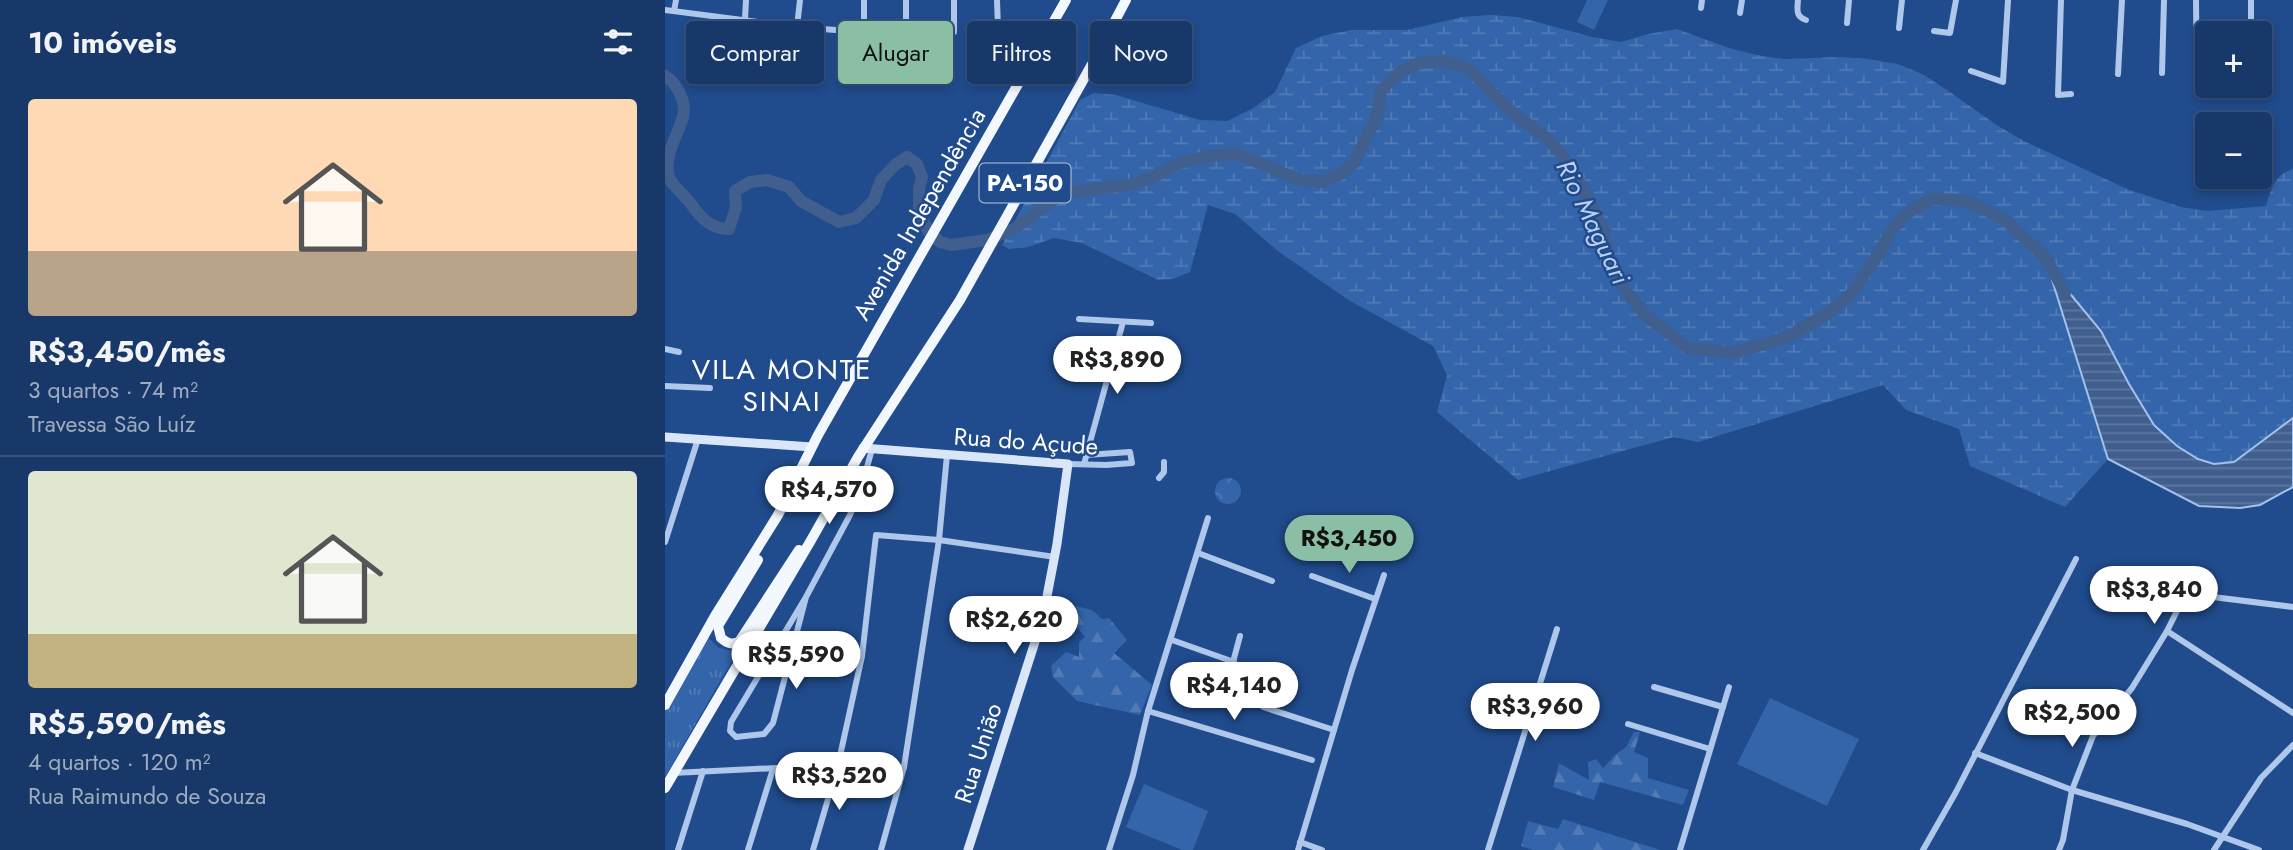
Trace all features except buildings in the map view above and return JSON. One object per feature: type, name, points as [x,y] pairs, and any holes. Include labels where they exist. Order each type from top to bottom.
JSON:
[{"type":"main road","name":"Avenida Independência","points":[[665,705],[715,616],[778,515],[812,447],[1066,0]]},
{"type":"main road","name":"PA-150","points":[[665,789],[810,542],[960,300],[1126,0]]},
{"type":"main road","points":[[778,515],[773,533],[718,626],[720,638],[734,644],[739,642],[796,552],[810,542]]},
{"type":"street","points":[[674,12],[676,0]]},
{"type":"street","points":[[745,19],[746,0]]},
{"type":"street","points":[[798,21],[800,0]]},
{"type":"street","points":[[864,0],[864,21]]},
{"type":"street","points":[[906,0],[906,21]]},
{"type":"street","points":[[954,0],[954,32]]},
{"type":"street","points":[[997,0],[998,21]]},
{"type":"street","points":[[1740,13],[1742,0]]},
{"type":"street","points":[[1798,0],[1798,15],[1806,20]]},
{"type":"street","points":[[1847,23],[1849,0]]},
{"type":"street","points":[[1899,28],[1902,0]]},
{"type":"street","points":[[1934,31],[1950,33],[1956,0]]},
{"type":"street","points":[[1971,71],[2003,82],[2008,0]]},
{"type":"street","points":[[2061,0],[2057,94],[2071,93]]},
{"type":"street","points":[[2118,74],[2122,0]]},
{"type":"street","points":[[2162,73],[2164,0]]},
{"type":"street","points":[[2196,0],[2196,21]]},
{"type":"street","points":[[2251,0],[2251,21]]},
{"type":"street","points":[[665,10],[758,21]]},
{"type":"street","points":[[1079,319],[1151,323]]},
{"type":"street","points":[[1084,464],[1123,322]]},
{"type":"street","points":[[665,349],[679,352]]},
{"type":"street","points":[[665,386],[710,388]]},
{"type":"street","points":[[665,437],[812,447]]},
{"type":"street","points":[[665,542],[698,439]]},
{"type":"street","points":[[806,597],[773,723],[764,734],[736,737],[730,731],[731,722],[806,597],[850,514],[861,489],[868,449]]},
{"type":"street","name":"Rua do Açude","points":[[868,449],[1068,464],[1132,463],[1130,452],[1086,454]]},
{"type":"street","points":[[881,850],[904,767],[939,540],[947,455]]},
{"type":"street","points":[[1159,478],[1164,472],[1164,462]]},
{"type":"street","name":"Rua União","points":[[968,850],[1043,617],[1055,557],[1068,464]]},
{"type":"street","points":[[1109,850],[1133,775],[1148,711],[1208,518]]},
{"type":"street","points":[[813,850],[838,765],[862,656],[876,537],[879,534],[939,540],[1055,557]]},
{"type":"street","points":[[1198,553],[1272,581]]},
{"type":"street","points":[[1923,850],[2076,559]]},
{"type":"street","points":[[1298,850],[1308,804],[1384,575]]},
{"type":"street","points":[[1312,576],[1378,599]]},
{"type":"street","points":[[2059,850],[2072,790],[2093,736],[2125,699],[2167,631],[2183,599],[2189,594],[2293,607]]},
{"type":"street","points":[[1488,850],[1533,694],[1549,664],[1557,629]]},
{"type":"street","points":[[2167,631],[2293,713]]},
{"type":"street","points":[[1229,677],[1240,636]]},
{"type":"street","points":[[1172,640],[1234,662]]},
{"type":"street","points":[[1654,687],[1723,707]]},
{"type":"street","points":[[1680,850],[1729,687]]},
{"type":"street","points":[[1263,706],[1334,730]]},
{"type":"street","points":[[1148,711],[1312,760]]},
{"type":"street","points":[[1628,724],[1710,749]]},
{"type":"street","points":[[2214,850],[2261,778],[2293,745]]},
{"type":"street","points":[[1975,753],[2072,790],[2187,824],[2259,850]]},
{"type":"street","points":[[673,773],[838,765],[904,767]]},
{"type":"street","points":[[748,850],[773,769]]},
{"type":"street","points":[[678,850],[703,771]]},
{"type":"street","points":[[1300,842],[1322,850]]},
{"type":"green space","points":[[1587,0],[1608,0],[1594,30],[1577,22]]},
{"type":"green space","points":[[1462,17],[1518,17],[1621,42],[1677,29],[1757,55],[1784,59],[1840,57],[1898,64],[1924,75],[2024,141],[2127,189],[2181,207],[2207,211],[2266,206],[2277,179],[2293,169],[2293,418],[2234,462],[2215,464],[2198,459],[2177,446],[2154,425],[2129,384],[2049,269],[2108,459],[2065,507],[1970,466],[1959,429],[1906,410],[1883,385],[1698,442],[1674,437],[1518,480],[1437,412],[1447,375],[1433,346],[1350,301],[1279,252],[1235,214],[1208,205],[1190,272],[1173,279],[1158,280],[1082,243],[1054,238],[1028,247],[1009,249],[1002,245],[1080,100],[1094,93],[1116,95],[1200,120],[1227,121],[1252,109],[1275,92],[1296,48],[1322,36],[1351,30],[1407,30]]},
{"type":"green space","points":[[1228,478],[1237,482],[1241,491],[1237,500],[1228,504],[1219,500],[1215,491],[1219,482]]},
{"type":"green space","points":[[1076,606],[1092,610],[1102,619],[1109,618],[1127,640],[1114,653],[1152,685],[1140,715],[1077,701],[1053,677],[1051,666],[1066,652],[1079,657],[1079,642],[1085,637],[1070,618]]},
{"type":"green space","points":[[707,637],[719,648],[737,652],[665,777],[665,711]]},
{"type":"green space","points":[[1770,698],[1859,739],[1827,806],[1737,764]]},
{"type":"green space","points":[[1634,732],[1640,732],[1634,752],[1648,758],[1648,778],[1689,790],[1683,805],[1600,782],[1594,800],[1553,787],[1559,763],[1589,780],[1588,762],[1596,759],[1603,768],[1626,747]]},
{"type":"green space","points":[[1144,784],[1208,811],[1193,850],[1182,850],[1126,827]]},
{"type":"green space","points":[[1563,819],[1660,850],[1533,850],[1521,846],[1528,821],[1558,829]]},
{"type":"shaded area","points":[[2048,267],[2101,331],[2154,425],[2177,446],[2198,459],[2214,464],[2234,462],[2293,418],[2293,487],[2260,505],[2240,508],[2199,506],[2108,459]]},
{"type":"waterway","name":"Rio Maguari","points":[[665,76],[680,94],[684,106],[683,117],[668,159],[669,178],[703,218],[712,225],[729,229],[736,207],[735,191],[750,182],[767,180],[789,187],[801,201],[839,222],[856,218],[874,200],[881,180],[907,157],[917,164],[922,177],[919,207],[928,231],[940,242],[951,245],[987,240],[1012,230],[1055,199],[1074,192],[1133,184],[1180,163],[1209,156],[1237,154],[1300,180],[1320,182],[1339,175],[1354,163],[1377,116],[1381,90],[1400,72],[1419,63],[1444,61],[1468,68],[1506,107],[1549,140],[1561,154],[1602,227],[1611,265],[1622,286],[1645,315],[1688,348],[1734,353],[1788,337],[1828,313],[1851,294],[1904,215],[1932,199],[1967,201],[2005,220],[2046,258],[2065,293]]},
{"type":"district","name":"VILA MONTE SINAI","points":[[782,385]]}]
